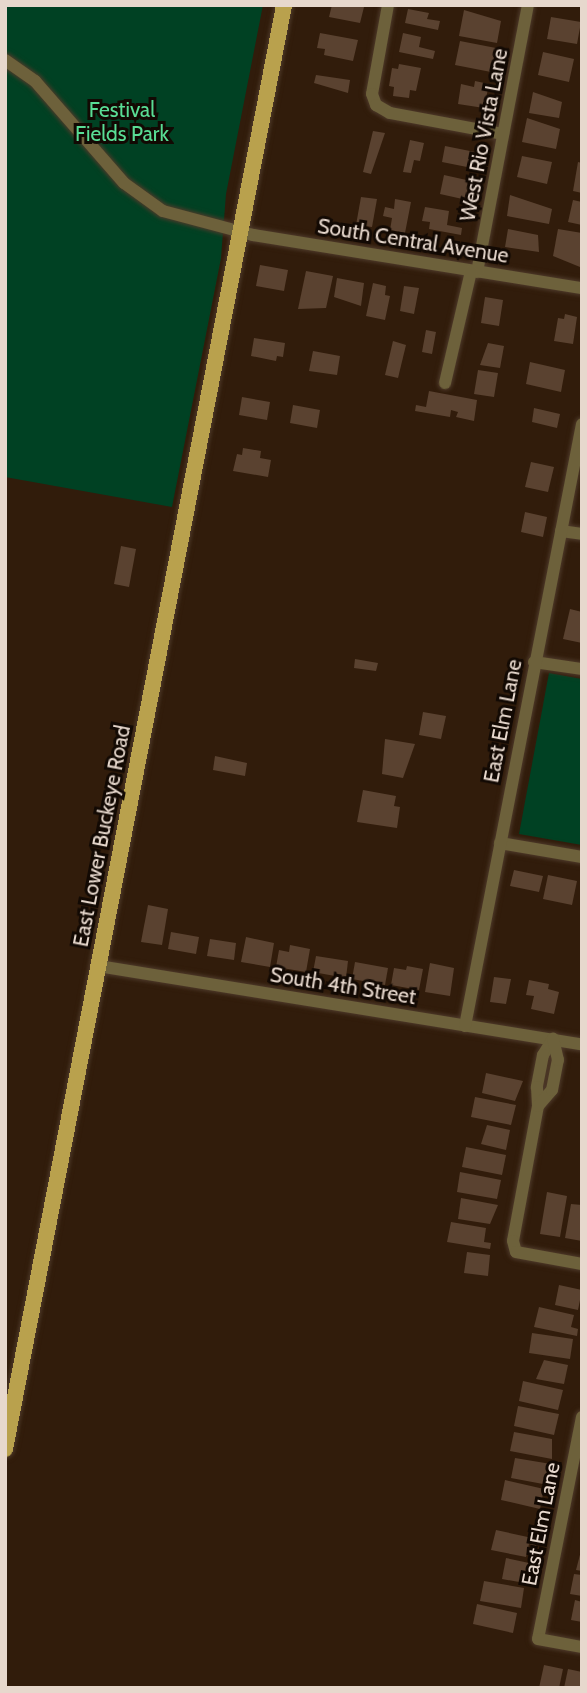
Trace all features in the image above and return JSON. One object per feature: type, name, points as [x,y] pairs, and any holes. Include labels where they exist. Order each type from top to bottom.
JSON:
[{"type":"main road","name":"East Lower Buckeye Road","points":[[5,1449],[284,5]]},
{"type":"street","points":[[388,5],[372,94],[376,105],[390,113],[503,134]]},
{"type":"street","name":"West Rio Vista Lane","points":[[445,383],[474,271],[528,5]]},
{"type":"street","name":"South Central Avenue","points":[[5,60],[35,81],[124,183],[151,205],[239,231],[582,288]]},
{"type":"street","name":"East Elm Lane","points":[[465,1026],[582,424]]},
{"type":"street","points":[[562,531],[582,534]]},
{"type":"street","points":[[534,662],[582,669]]},
{"type":"street","points":[[500,844],[582,857]]},
{"type":"street","name":"South 4th Street","points":[[98,966],[582,1044]]},
{"type":"street","points":[[553,1039],[543,1055],[538,1105],[513,1241],[516,1252],[582,1264]]},
{"type":"street","name":"East Elm Lane","points":[[582,1417],[538,1639],[582,1647]]},
{"type":"green space","name":"Festival Fields Park","points":[[5,5],[263,5],[226,194],[221,258],[172,507],[5,477]]},
{"type":"green space","points":[[549,673],[582,679],[582,845],[519,834]]},
{"type":"building","points":[[332,5],[364,7],[360,23],[329,17]]},
{"type":"building","points":[[408,9],[429,13],[427,19],[440,21],[438,30],[405,23]]},
{"type":"building","points":[[464,10],[501,21],[497,43],[459,36]]},
{"type":"building","points":[[551,17],[581,22],[577,44],[547,39]]},
{"type":"building","points":[[320,33],[358,40],[353,61],[324,55],[325,49],[317,48]]},
{"type":"building","points":[[403,33],[421,37],[419,47],[435,51],[433,59],[399,52]]},
{"type":"building","points":[[460,41],[496,48],[491,72],[455,65]]},
{"type":"building","points":[[543,52],[574,59],[569,82],[538,75]]},
{"type":"building","points":[[399,64],[421,68],[416,91],[410,90],[409,98],[393,96],[394,87],[389,86],[392,68],[398,69]]},
{"type":"building","points":[[316,75],[350,80],[348,93],[314,83]]},
{"type":"building","points":[[475,81],[489,84],[484,108],[458,104],[461,84],[474,87]]},
{"type":"building","points":[[533,92],[562,102],[559,118],[529,113]]},
{"type":"building","points":[[527,118],[560,129],[556,149],[522,142]]},
{"type":"building","points":[[373,131],[385,133],[371,174],[363,172]]},
{"type":"building","points":[[410,140],[424,143],[420,161],[414,160],[411,173],[403,172]]},
{"type":"building","points":[[445,146],[475,152],[472,168],[442,162]]},
{"type":"building","points":[[522,156],[552,162],[547,184],[517,177]]},
{"type":"building","points":[[578,162],[582,163],[582,193],[573,191]]},
{"type":"building","points":[[444,175],[471,181],[467,200],[440,194]]},
{"type":"building","points":[[510,195],[552,209],[549,224],[507,216]]},
{"type":"building","points":[[361,197],[377,199],[372,227],[356,225]]},
{"type":"building","points":[[395,199],[411,202],[405,233],[390,230],[392,218],[383,216],[385,207],[394,209]]},
{"type":"building","points":[[573,200],[582,202],[582,225],[568,222]]},
{"type":"building","points":[[425,207],[449,211],[447,225],[462,228],[461,235],[429,229],[430,222],[422,221]]},
{"type":"building","points":[[508,229],[538,235],[539,252],[505,247]]},
{"type":"building","points":[[558,229],[582,233],[580,267],[553,256]]},
{"type":"building","points":[[260,265],[288,270],[284,291],[256,286]]},
{"type":"building","points":[[306,271],[333,276],[326,308],[298,309]]},
{"type":"building","points":[[337,278],[364,283],[361,306],[334,297]]},
{"type":"building","points":[[373,283],[386,286],[385,295],[390,296],[385,320],[366,316]]},
{"type":"building","points":[[404,286],[419,288],[414,314],[400,311]]},
{"type":"building","points":[[485,297],[503,300],[499,326],[481,323]]},
{"type":"building","points":[[565,314],[577,317],[573,344],[554,341],[558,318],[564,319]]},
{"type":"building","points":[[426,330],[436,332],[432,354],[422,352]]},
{"type":"building","points":[[254,338],[285,343],[283,357],[277,356],[276,361],[251,356]]},
{"type":"building","points":[[393,341],[406,345],[398,378],[385,375]]},
{"type":"building","points":[[488,343],[504,346],[500,368],[480,365]]},
{"type":"building","points":[[313,351],[340,356],[337,375],[309,371]]},
{"type":"building","points":[[530,362],[565,370],[561,392],[526,384]]},
{"type":"building","points":[[478,370],[498,373],[494,397],[474,394]]},
{"type":"building","points":[[429,391],[477,400],[474,421],[456,417],[458,412],[451,410],[450,417],[415,411],[416,405],[426,407]]},
{"type":"building","points":[[242,397],[270,402],[267,420],[239,415]]},
{"type":"building","points":[[293,405],[320,410],[317,428],[290,423]]},
{"type":"building","points":[[534,408],[560,414],[557,428],[532,422]]},
{"type":"building","points":[[243,448],[261,451],[260,458],[271,460],[268,477],[233,471],[237,454],[242,455]]},
{"type":"building","points":[[531,462],[554,467],[548,492],[525,487]]},
{"type":"building","points":[[525,512],[547,517],[543,537],[521,532]]},
{"type":"building","points":[[121,546],[136,549],[129,587],[114,584]]},
{"type":"building","points":[[570,609],[582,612],[582,643],[563,639]]},
{"type":"building","points":[[355,659],[378,663],[376,671],[354,668]]},
{"type":"building","points":[[423,712],[446,716],[441,739],[419,735]]},
{"type":"building","points":[[385,739],[415,744],[403,778],[382,774]]},
{"type":"building","points":[[215,756],[247,763],[245,776],[213,770]]},
{"type":"building","points":[[363,790],[396,796],[394,806],[400,807],[397,828],[357,822]]},
{"type":"building","points":[[514,870],[543,876],[539,892],[510,886]]},
{"type":"building","points":[[548,875],[577,881],[572,905],[543,899]]},
{"type":"building","points":[[148,905],[168,909],[162,945],[141,942]]},
{"type":"building","points":[[171,932],[199,937],[196,954],[168,949]]},
{"type":"building","points":[[246,937],[274,943],[270,967],[241,962]]},
{"type":"building","points":[[210,939],[236,943],[234,960],[207,956]]},
{"type":"building","points":[[290,945],[310,949],[306,972],[276,967],[279,950],[289,952]]},
{"type":"building","points":[[316,956],[348,961],[346,978],[313,972]]},
{"type":"building","points":[[355,962],[388,968],[385,985],[352,979]]},
{"type":"building","points":[[430,963],[454,968],[450,996],[425,992]]},
{"type":"building","points":[[407,966],[423,969],[419,990],[391,985],[394,968],[406,970]]},
{"type":"building","points":[[494,977],[511,979],[506,1004],[490,1002]]},
{"type":"building","points":[[529,980],[549,984],[548,989],[559,992],[554,1014],[531,1009],[534,996],[526,995]]},
{"type":"building","points":[[486,1073],[523,1081],[515,1101],[482,1093]]},
{"type":"building","points":[[475,1097],[516,1105],[511,1125],[471,1117]]},
{"type":"building","points":[[487,1125],[510,1130],[506,1150],[481,1144]]},
{"type":"building","points":[[466,1147],[506,1155],[502,1175],[462,1167]]},
{"type":"building","points":[[460,1172],[501,1180],[497,1199],[457,1192]]},
{"type":"building","points":[[547,1192],[567,1196],[560,1237],[540,1234]]},
{"type":"building","points":[[461,1198],[498,1205],[490,1224],[458,1219]]},
{"type":"building","points":[[571,1204],[582,1205],[582,1241],[565,1238]]},
{"type":"building","points":[[451,1222],[486,1228],[484,1242],[491,1243],[490,1249],[447,1242]]},
{"type":"building","points":[[467,1252],[490,1255],[488,1276],[464,1273]]},
{"type":"building","points":[[559,1285],[582,1290],[578,1310],[555,1305]]},
{"type":"building","points":[[539,1307],[574,1315],[571,1327],[578,1329],[577,1336],[534,1327]]},
{"type":"building","points":[[532,1333],[573,1339],[570,1359],[529,1353]]},
{"type":"building","points":[[544,1360],[568,1365],[564,1384],[536,1379]]},
{"type":"building","points":[[523,1381],[563,1390],[558,1410],[519,1401]]},
{"type":"building","points":[[518,1406],[559,1414],[554,1435],[514,1426]]},
{"type":"building","points":[[514,1432],[552,1439],[552,1459],[510,1451]]},
{"type":"building","points":[[515,1458],[551,1464],[549,1476],[545,1475],[543,1484],[511,1478]]},
{"type":"building","points":[[505,1480],[544,1489],[540,1509],[501,1500]]},
{"type":"building","points":[[496,1530],[537,1539],[536,1546],[529,1544],[526,1557],[491,1550]]},
{"type":"building","points":[[582,1547],[582,1571],[576,1570]]},
{"type":"building","points":[[506,1558],[529,1563],[525,1583],[502,1579]]},
{"type":"building","points":[[574,1574],[582,1575],[582,1596],[570,1594]]},
{"type":"building","points":[[484,1581],[524,1588],[521,1608],[480,1601]]},
{"type":"building","points":[[575,1600],[582,1602],[582,1622],[571,1620]]},
{"type":"building","points":[[477,1604],[517,1613],[513,1633],[473,1624]]},
{"type":"building","points":[[544,1665],[563,1669],[559,1688],[539,1688]]},
{"type":"building","points":[[568,1669],[582,1672],[582,1688],[564,1688]]}]
